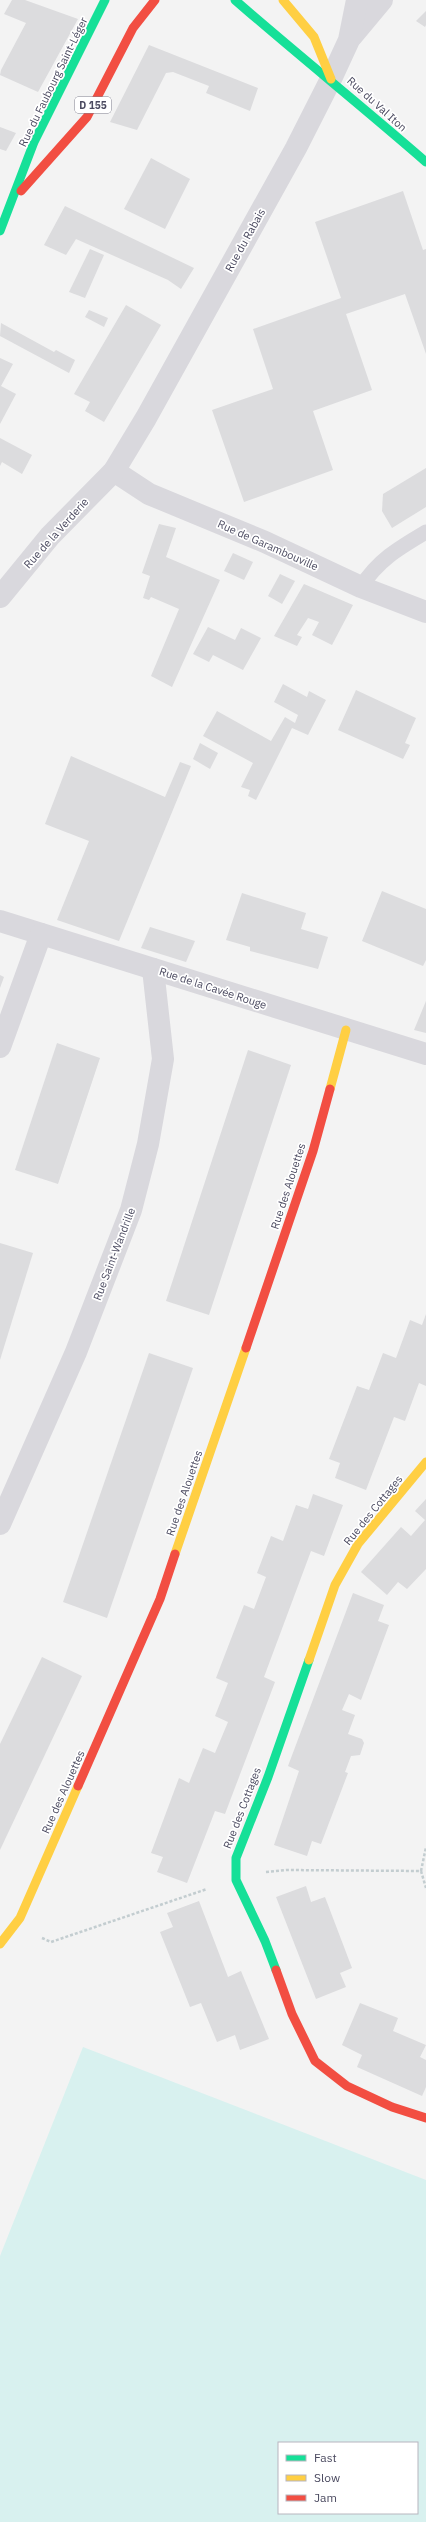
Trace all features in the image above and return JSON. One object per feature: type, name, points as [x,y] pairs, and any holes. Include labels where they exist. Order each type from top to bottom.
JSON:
[{"type":"street","name":"Rue du Faubourg Saint-Léger","points":[[0,231],[14,198],[34,142],[105,0]]},
{"type":"street","name":"Rue du Faubourg Saint-Léger","points":[[14,198],[87,117],[133,28],[155,0]]},
{"type":"street","name":"Rue du Val Iton","points":[[235,0],[294,52],[331,79],[426,162]]},
{"type":"street","name":"Rue du Val Iton","points":[[283,0],[314,37],[331,79]]},
{"type":"street","name":"Rue du Rabais","points":[[114,471],[150,411],[288,162],[331,79],[349,40],[357,0]]},
{"type":"street","points":[[349,40],[382,0]]},
{"type":"street","name":"Rue de Garambouville","points":[[114,471],[149,494],[265,542],[361,587],[426,612]]},
{"type":"street","name":"Rue de la Verderie","points":[[0,597],[50,536],[114,471]]},
{"type":"street","name":"Rue de la Cavée Rouge","points":[[0,921],[426,1054]]},
{"type":"street","points":[[0,1047],[41,934]]},
{"type":"street","name":"Rue Saint-Wandrille","points":[[0,1524],[76,1352],[131,1210],[148,1144],[163,1059],[153,969]]},
{"type":"street","name":"Rue des Alouettes","points":[[0,1944],[20,1918],[160,1599],[313,1151],[346,1030]]},
{"type":"street","name":"Rue des Cottages","points":[[426,1462],[358,1544],[335,1585],[268,1777],[236,1858],[236,1880],[265,1941],[292,2014],[315,2061],[347,2086],[392,2107],[426,2118]]},
{"type":"lane","points":[[0,192],[14,198]]},
{"type":"lane","points":[[361,587],[372,569],[394,551],[426,532]]},
{"type":"path","points":[[421,1871],[426,1847]]},
{"type":"shaded area","points":[[83,2047],[426,2180],[426,2522],[0,2522],[0,2256]]},
{"type":"building","points":[[12,0],[25,0],[78,19],[38,92],[0,75],[1,70],[26,23],[4,14]]},
{"type":"building","points":[[426,11],[426,25],[425,27],[416,21]]},
{"type":"building","points":[[149,45],[258,88],[250,111],[206,93],[209,86],[173,72],[166,73],[137,130],[110,122]]},
{"type":"building","points":[[0,127],[16,133],[6,151],[0,149]]},
{"type":"building","points":[[151,158],[190,179],[165,229],[124,209]]},
{"type":"building","points":[[403,191],[423,250],[426,249],[426,354],[405,294],[346,314],[372,390],[313,411],[333,470],[244,502],[212,410],[273,389],[253,329],[341,298],[315,222]]},
{"type":"building","points":[[65,206],[194,268],[181,289],[168,280],[76,239],[66,255],[44,245]]},
{"type":"building","points":[[90,249],[104,255],[85,298],[69,292]]},
{"type":"building","points":[[126,305],[161,325],[104,422],[85,411],[90,402],[74,394]]},
{"type":"building","points":[[89,310],[108,318],[104,327],[85,317]]},
{"type":"building","points":[[1,323],[54,352],[56,350],[75,360],[69,373],[0,336]]},
{"type":"building","points":[[0,358],[13,364],[1,386],[16,394],[0,424]]},
{"type":"building","points":[[0,438],[32,455],[22,474],[2,462],[0,466]]},
{"type":"building","points":[[426,468],[426,507],[392,528],[382,511],[383,494]]},
{"type":"building","points":[[159,524],[176,528],[166,557],[220,580],[172,687],[151,676],[179,609],[151,597],[149,600],[143,598],[150,576],[142,573]]},
{"type":"building","points":[[233,553],[253,562],[244,580],[224,571]]},
{"type":"building","points":[[280,574],[295,581],[282,604],[268,596]]},
{"type":"building","points":[[304,584],[353,605],[332,645],[312,635],[319,622],[308,618],[297,635],[302,637],[297,646],[274,636]]},
{"type":"building","points":[[208,627],[235,640],[241,628],[261,638],[243,670],[213,655],[209,662],[193,654]]},
{"type":"building","points":[[283,684],[307,697],[309,691],[326,700],[308,735],[292,728],[256,800],[248,796],[250,790],[241,787],[253,763],[203,736],[217,711],[271,741],[285,717],[295,723],[298,715],[274,702]]},
{"type":"building","points":[[356,690],[416,718],[405,743],[410,745],[403,759],[338,730]]},
{"type":"building","points":[[200,743],[218,753],[210,769],[193,759]]},
{"type":"building","points":[[71,756],[165,797],[180,762],[191,766],[119,941],[57,920],[89,841],[45,824]]},
{"type":"building","points":[[382,891],[426,909],[426,960],[423,966],[362,941]]},
{"type":"building","points":[[242,893],[306,913],[301,929],[328,937],[318,969],[250,951],[250,947],[226,940]]},
{"type":"building","points":[[150,927],[195,941],[186,962],[141,948]]},
{"type":"building","points":[[0,975],[4,977],[0,988]]},
{"type":"building","points":[[426,1001],[426,1033],[414,1030]]},
{"type":"building","points":[[57,1043],[100,1058],[58,1184],[15,1170]]},
{"type":"building","points":[[248,1050],[291,1065],[209,1315],[166,1301]]},
{"type":"building","points":[[0,1243],[33,1253],[0,1360]]},
{"type":"building","points":[[426,1314],[426,1386],[419,1383],[405,1421],[394,1417],[366,1490],[335,1478],[340,1463],[329,1459],[357,1386],[369,1390],[383,1353],[396,1358],[410,1320],[422,1325]]},
{"type":"building","points":[[149,1353],[193,1368],[107,1618],[63,1602]]},
{"type":"building","points":[[313,1494],[343,1505],[324,1556],[311,1551],[264,1677],[275,1682],[225,1814],[215,1811],[187,1883],[157,1872],[163,1857],[151,1853],[179,1778],[189,1783],[203,1748],[215,1753],[228,1722],[215,1716],[228,1683],[216,1678],[244,1605],[254,1609],[266,1577],[257,1573],[271,1536],[283,1541],[296,1505],[308,1509]]},
{"type":"building","points":[[426,1499],[426,1569],[407,1589],[398,1582],[387,1595],[361,1572],[401,1527],[411,1536],[425,1520],[415,1511]]},
{"type":"building","points":[[353,1593],[384,1605],[378,1621],[389,1625],[361,1700],[349,1694],[342,1710],[355,1715],[348,1734],[362,1739],[364,1743],[360,1755],[351,1756],[345,1772],[348,1773],[321,1844],[312,1841],[307,1856],[274,1845],[299,1771],[288,1766]]},
{"type":"building","points":[[42,1657],[82,1676],[0,1850],[0,1744]]},
{"type":"building","points":[[306,1886],[311,1902],[325,1897],[352,1968],[340,1973],[346,1987],[316,1999],[276,1897]]},
{"type":"building","points":[[199,1901],[228,1977],[241,1971],[269,2039],[240,2050],[235,2035],[217,2042],[201,2003],[190,2007],[160,1932],[173,1927],[167,1913]]},
{"type":"building","points":[[360,2003],[398,2018],[393,2031],[426,2045],[420,2057],[426,2060],[426,2087],[422,2096],[357,2067],[362,2055],[342,2045]]},
{"type":"traffic: fast","points":[[0,231],[34,142],[105,0]]},
{"type":"traffic: fast","points":[[235,0],[426,162]]},
{"type":"traffic: fast","points":[[276,1970],[265,1941],[236,1880],[236,1858],[268,1777],[309,1660]]},
{"type":"traffic: slow","points":[[283,0],[314,37],[331,79]]},
{"type":"traffic: slow","points":[[330,1089],[346,1030]]},
{"type":"traffic: slow","points":[[175,1554],[246,1348]]},
{"type":"traffic: slow","points":[[309,1660],[335,1585],[358,1544],[426,1462]]},
{"type":"traffic: slow","points":[[0,1944],[20,1918],[78,1786]]},
{"type":"traffic: jam","points":[[21,191],[87,117],[133,28],[155,0]]},
{"type":"traffic: jam","points":[[246,1348],[313,1151],[330,1089]]},
{"type":"traffic: jam","points":[[78,1786],[160,1599],[175,1554]]},
{"type":"traffic: jam","points":[[276,1970],[292,2014],[315,2061],[347,2086],[392,2107],[426,2118]]}]
